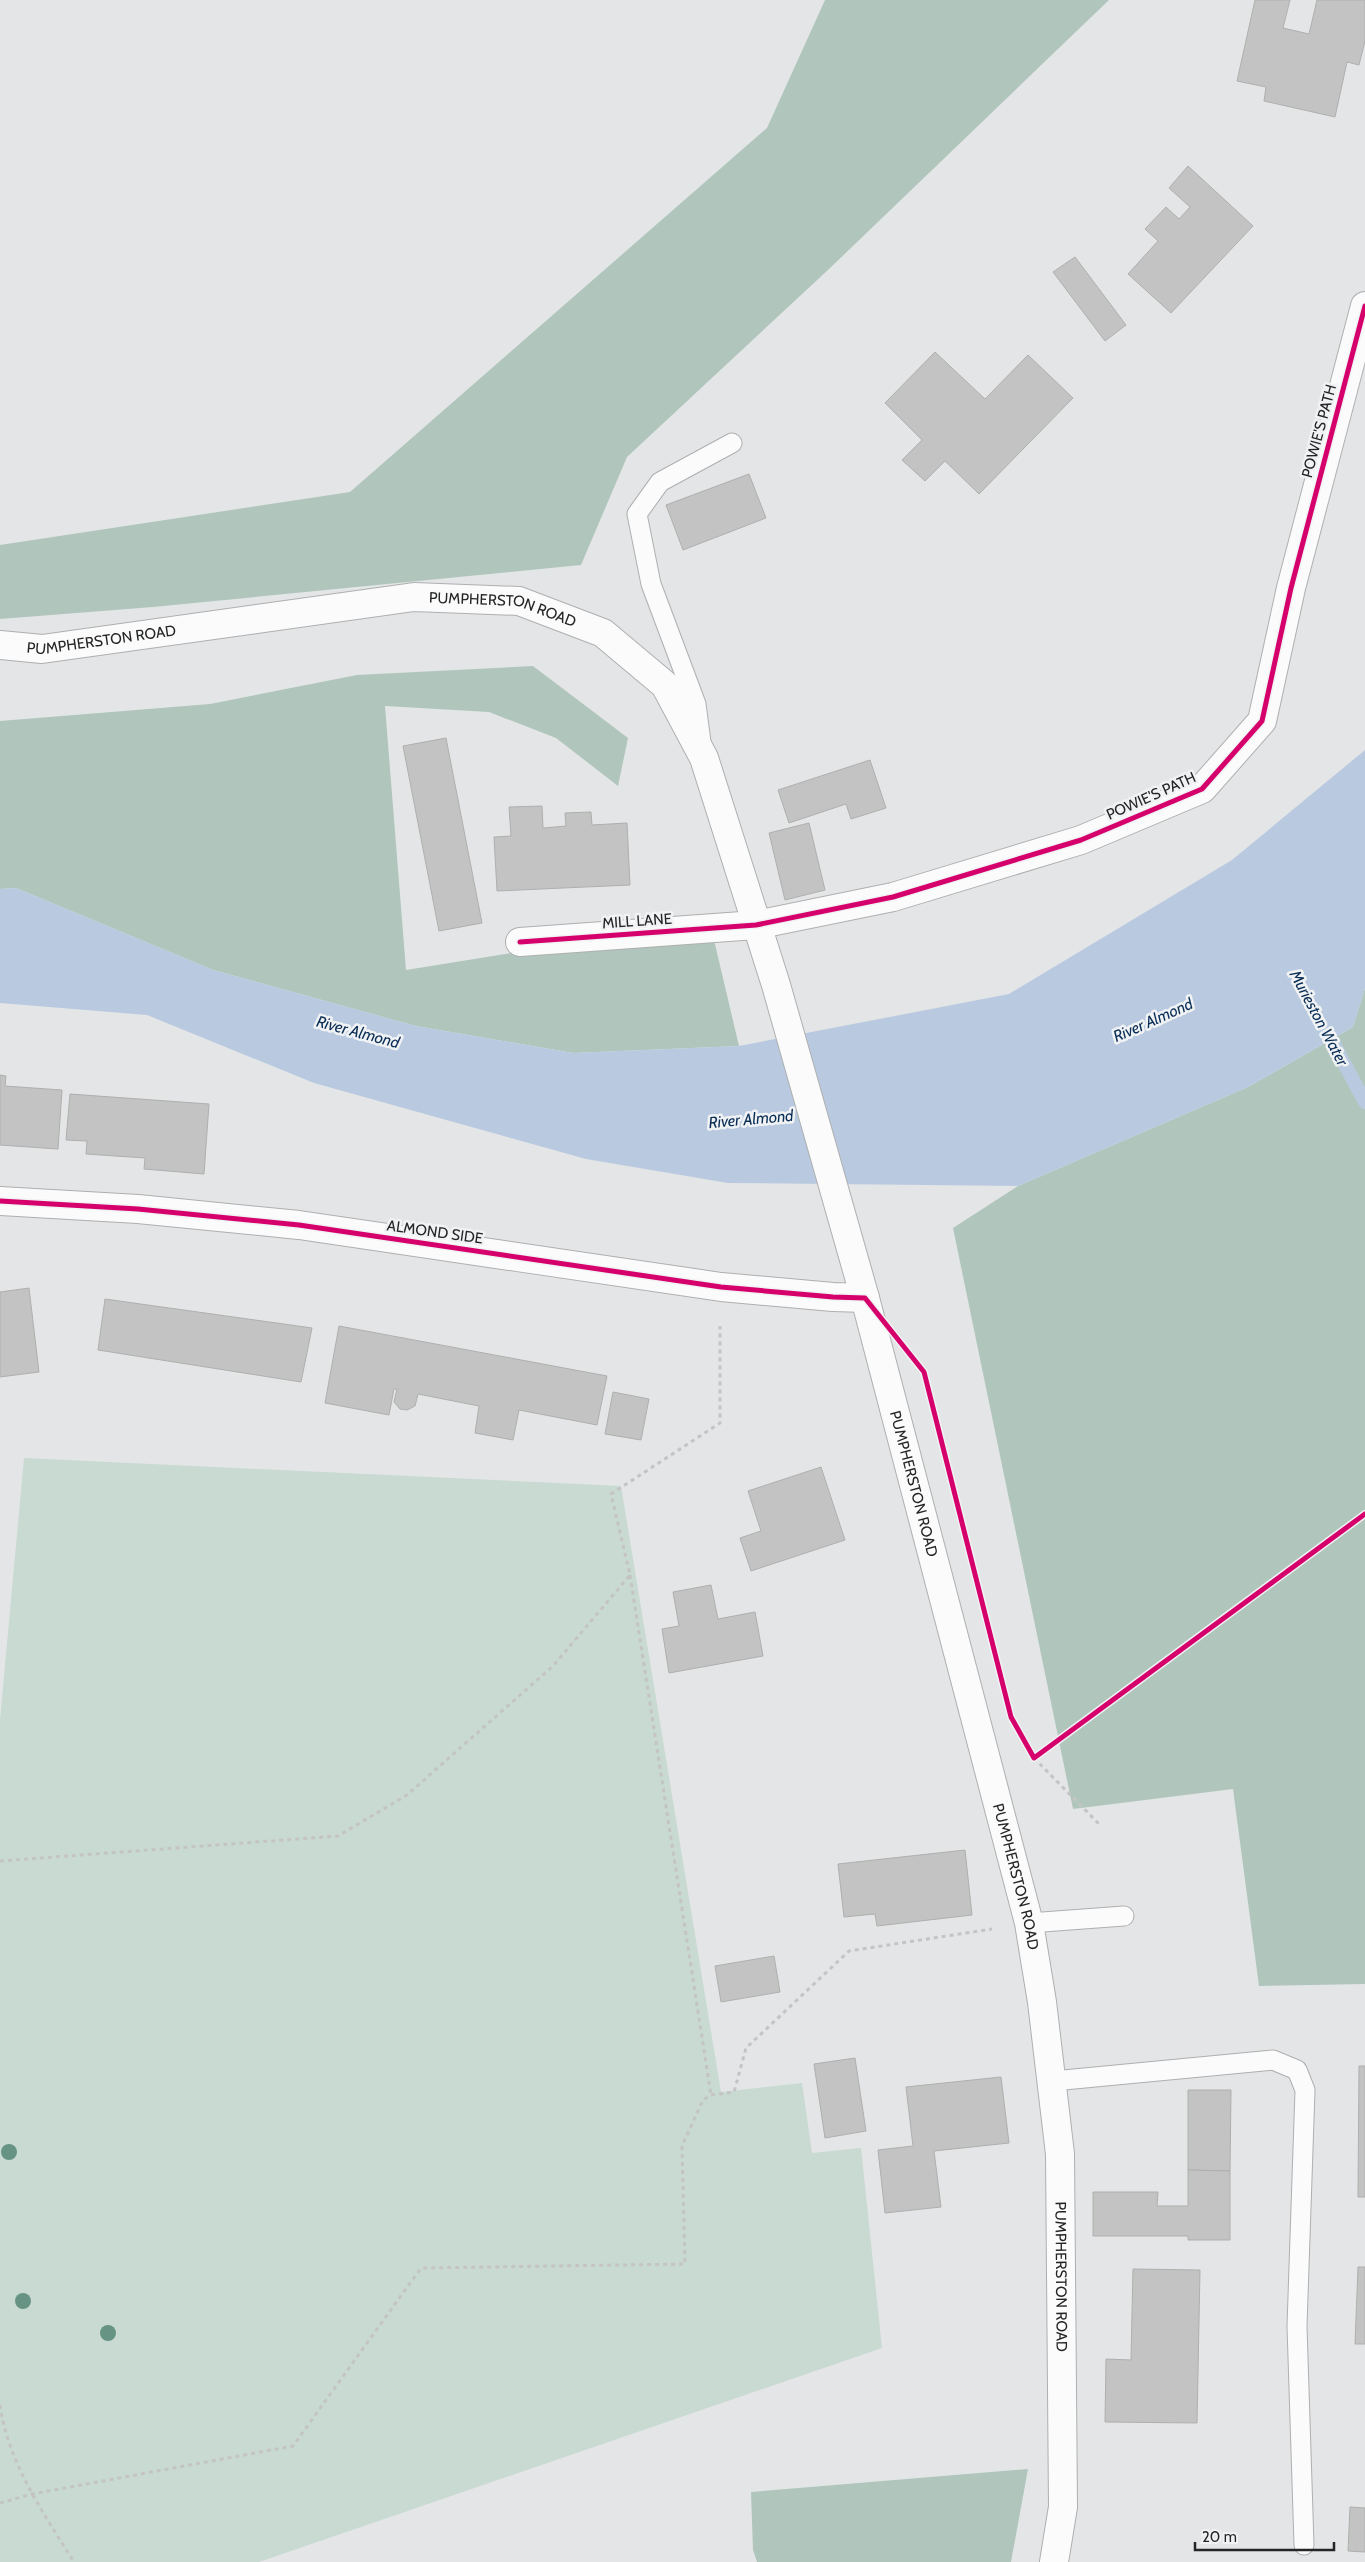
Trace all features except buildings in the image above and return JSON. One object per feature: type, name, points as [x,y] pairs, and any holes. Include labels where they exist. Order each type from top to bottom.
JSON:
[{"type":"main road","name":"POWIE'S PATH","points":[[756,925],[893,898],[1081,840],[1202,789],[1262,721],[1291,588],[1365,306]]},
{"type":"main road","name":"PUMPHERSTON ROAD","points":[[0,645],[42,649],[414,597],[518,601],[603,633],[665,685],[704,758],[776,986],[865,1298],[1029,1923],[1053,2081],[1060,2154],[1062,2498],[1054,2562]]},
{"type":"main road","name":"MILL LANE","points":[[520,942],[756,925]]},
{"type":"main road","name":"ALMOND SIDE","points":[[0,1201],[138,1209],[298,1225],[721,1287],[865,1298]]},
{"type":"lane","points":[[704,758],[696,704],[651,584],[637,514],[660,482],[732,444]]},
{"type":"lane","points":[[1029,1923],[1124,1916]]},
{"type":"lane","points":[[1053,2081],[1273,2060],[1297,2070],[1305,2090],[1297,2326],[1304,2545]]},
{"type":"path","points":[[711,2095],[630,1575],[611,1494],[720,1422],[721,1287]]},
{"type":"path","points":[[0,1861],[338,1836],[407,1795],[553,1666],[630,1575]]},
{"type":"path","points":[[1030,1749],[1034,1758],[1099,1824]]},
{"type":"path","points":[[1034,1758],[1042,1752]]},
{"type":"path","points":[[0,2503],[32,2494],[293,2446],[421,2268],[685,2264],[682,2146],[703,2100],[711,2095],[734,2092],[746,2048],[849,1951],[1029,1923]]},
{"type":"path","points":[[0,2405],[3,2427],[32,2494],[74,2562]]},
{"type":"shaded area","points":[[24,1458],[621,1486],[721,2092],[802,2083],[812,2153],[861,2148],[882,2348],[259,2562],[0,2562],[0,1720]]},
{"type":"green space","points":[[825,0],[1109,0],[829,269],[627,457],[581,565],[153,607],[0,619],[0,545],[350,492],[767,128]]},
{"type":"green space","points":[[533,666],[628,738],[618,786],[556,738],[489,712],[385,706],[406,970],[562,945],[714,940],[739,1046],[573,1053],[416,1026],[213,970],[16,888],[0,889],[0,721],[210,704],[357,675]]},
{"type":"green space","points":[[1365,988],[1365,1984],[1259,1986],[1233,1789],[1073,1809],[953,1228],[1018,1186],[1248,1087],[1353,1027]]},
{"type":"green space","points":[[1028,2469],[1011,2562],[757,2562],[753,2550],[751,2492]]},
{"type":"water","name":"River Almond","points":[[1365,750],[1365,988],[1353,1027],[1248,1087],[1018,1186],[728,1183],[586,1159],[314,1083],[147,1015],[0,1003],[0,889],[16,888],[213,970],[416,1026],[573,1053],[739,1046],[1009,994],[1232,860]]},
{"type":"waterway","name":"Murieston Water","points":[[1323,1024],[1365,1102]]},
{"type":"cycle path","points":[[520,942],[756,925],[893,897],[1081,840],[1202,789],[1262,721],[1291,588],[1365,306]]},
{"type":"cycle path","points":[[0,1201],[138,1209],[299,1225],[721,1287],[865,1298],[924,1372],[1011,1717],[1034,1758],[1365,1514]]}]
